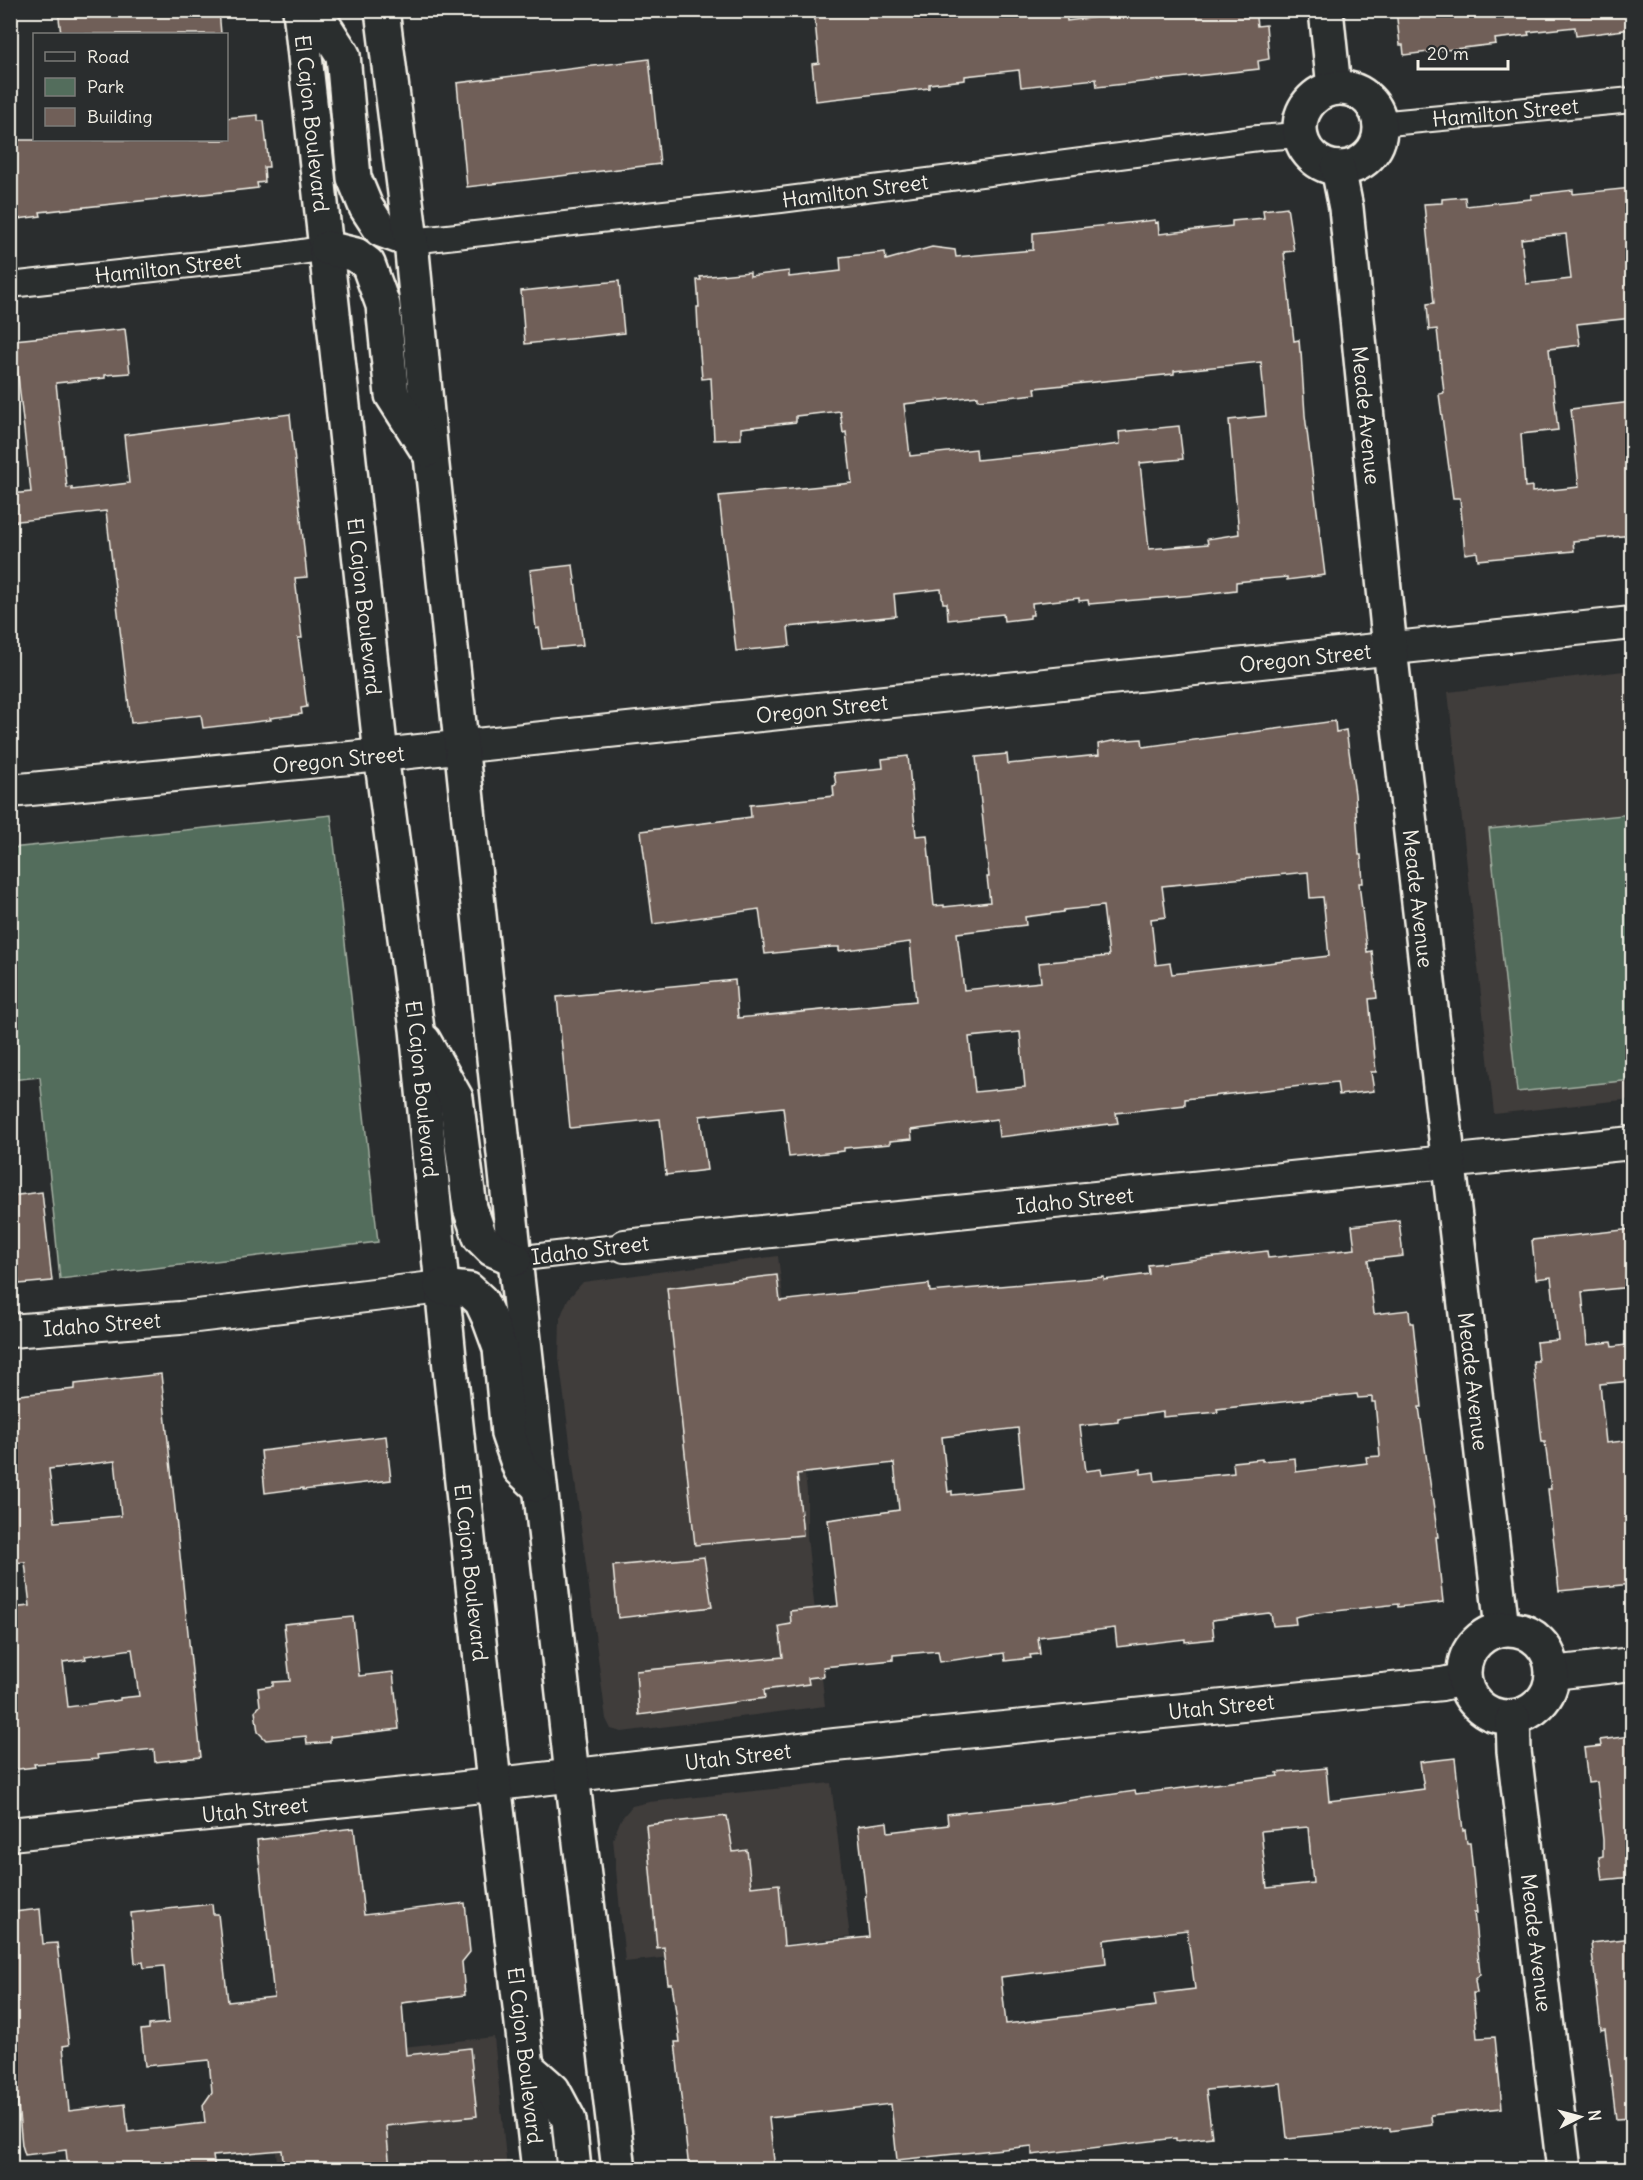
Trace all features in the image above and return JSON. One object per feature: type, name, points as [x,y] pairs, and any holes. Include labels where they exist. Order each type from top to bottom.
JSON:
[{"type":"main road","name":"El Cajon Boulevard","points":[[300,10],[381,755],[417,1029],[441,1287],[494,1783],[539,2169]]},
{"type":"main road","points":[[314,10],[343,55],[354,178],[358,188],[366,207],[381,230],[411,241]]},
{"type":"main road","points":[[382,10],[411,241],[431,456],[515,1259],[572,1775],[619,2169]]},
{"type":"main road","points":[[1326,10],[1334,88]]},
{"type":"main road","points":[[1334,88],[1352,90],[1364,96],[1372,105],[1378,124],[1376,144],[1369,156],[1358,164],[1338,168],[1319,162],[1309,153],[1300,135],[1302,116],[1308,105],[1317,96],[1334,88]]},
{"type":"main road","name":"Meade Avenue","points":[[1338,168],[1346,208],[1390,649],[1502,1629]]},
{"type":"main road","points":[[327,248],[356,255],[368,264],[383,305],[392,395],[431,456]]},
{"type":"main road","points":[[417,1029],[456,1098],[470,1208],[480,1237],[492,1249],[515,1259]]},
{"type":"main road","points":[[441,1287],[469,1290],[481,1301],[489,1317],[500,1348],[508,1434],[520,1468],[541,1489]]},
{"type":"main road","points":[[1502,1629],[1515,1629],[1537,1640],[1546,1649],[1553,1673],[1551,1686],[1545,1698],[1536,1708],[1512,1718],[1490,1714],[1480,1708],[1472,1700],[1464,1679],[1467,1656],[1473,1646],[1486,1635],[1502,1629]]},
{"type":"main road","name":"Meade Avenue","points":[[1512,1718],[1564,2169]]},
{"type":"main road","points":[[528,2067],[553,2090],[569,2120],[574,2169]]},
{"type":"street","name":"Hamilton Street","points":[[1378,124],[1632,100]]},
{"type":"street","name":"Hamilton Street","points":[[411,241],[781,200],[1258,138],[1300,135]]},
{"type":"street","name":"Hamilton Street","points":[[10,285],[327,248]]},
{"type":"street","name":"Oregon Street","points":[[10,791],[381,755],[1632,623]]},
{"type":"street","name":"Idaho Street","points":[[515,1259],[1632,1143]]},
{"type":"street","name":"Idaho Street","points":[[10,1331],[180,1318],[441,1287]]},
{"type":"street","points":[[1553,1673],[1632,1664]]},
{"type":"street","name":"Utah Street","points":[[10,1834],[455,1789],[784,1750],[1442,1684],[1464,1679]]},
{"type":"shaded area","points":[[1632,670],[1632,1099],[1494,1114],[1448,692]]},
{"type":"shaded area","points":[[778,1256],[807,1491],[807,1536],[825,1706],[622,1732],[611,1729],[606,1719],[559,1358],[560,1318],[568,1299],[583,1282]]},
{"type":"shaded area","points":[[831,1783],[850,1937],[625,1962],[613,1839],[621,1819],[632,1806],[649,1802]]},
{"type":"shaded area","points":[[494,2037],[507,2169],[278,2169],[265,2062]]},
{"type":"green space","points":[[1632,814],[1632,1080],[1517,1092],[1489,829]]},
{"type":"green space","points":[[331,815],[378,1242],[60,1279],[40,1077],[11,1080],[11,848]]},
{"type":"building","points":[[58,10],[219,10],[221,33],[61,33]]},
{"type":"building","points":[[814,10],[1066,10],[1067,21],[1135,12],[1135,10],[1255,10],[1257,26],[1266,25],[1269,59],[1258,61],[1259,69],[1097,87],[1096,79],[1021,87],[1019,70],[965,76],[965,80],[929,84],[929,88],[816,101],[812,64],[819,63]]},
{"type":"building","points":[[1396,10],[1632,10],[1632,29],[1576,36],[1575,27],[1528,32],[1529,35],[1495,39],[1496,44],[1404,55],[1403,45],[1400,45]]},
{"type":"building","points":[[649,59],[660,164],[467,187],[457,83]]},
{"type":"building","points":[[258,115],[258,121],[264,121],[269,167],[264,167],[265,182],[257,183],[258,188],[40,212],[41,216],[10,220],[10,140],[228,141],[228,118]]},
{"type":"building","points":[[1632,188],[1632,318],[1577,324],[1580,345],[1549,349],[1558,430],[1521,434],[1525,487],[1532,486],[1532,492],[1579,487],[1571,409],[1632,402],[1632,535],[1573,541],[1574,551],[1478,560],[1477,552],[1465,554],[1460,498],[1453,498],[1439,394],[1444,393],[1437,329],[1429,330],[1427,304],[1434,303],[1424,204],[1442,203],[1442,199],[1465,197],[1466,206],[1531,199],[1531,195],[1573,190],[1573,194]],"holes":[[[1566,234],[1571,279],[1526,284],[1521,239]]]},
{"type":"building","points":[[1287,207],[1294,251],[1284,252],[1294,341],[1299,340],[1301,352],[1305,415],[1325,575],[1287,580],[1287,577],[1236,582],[1236,590],[1195,595],[1089,604],[1088,600],[1079,601],[1079,598],[1032,603],[1033,615],[1030,615],[1030,618],[1004,621],[1003,614],[948,620],[947,603],[943,603],[941,589],[894,594],[896,616],[788,627],[790,646],[736,651],[719,496],[852,483],[846,432],[843,433],[840,411],[796,416],[796,422],[741,428],[741,439],[714,440],[711,378],[702,379],[697,307],[699,307],[697,280],[701,280],[700,277],[750,272],[750,276],[789,271],[789,277],[841,271],[840,257],[885,252],[886,260],[932,247],[955,250],[956,257],[1033,250],[1033,233],[1155,220],[1155,223],[1158,222],[1159,234],[1232,226],[1232,221],[1264,218],[1263,210]],"holes":[[[1261,362],[1266,416],[1229,420],[1239,534],[1207,539],[1208,544],[1149,549],[1140,463],[1183,459],[1179,426],[1119,432],[1120,444],[1054,452],[977,460],[976,449],[910,456],[904,404],[978,396],[978,400],[1036,394],[1035,388],[1174,374],[1174,371]]]},
{"type":"building","points":[[619,281],[624,333],[525,344],[521,291]]},
{"type":"building","points":[[125,329],[130,373],[56,383],[67,488],[72,487],[72,490],[129,483],[124,435],[290,414],[307,577],[295,578],[302,638],[298,638],[307,707],[301,708],[302,714],[203,728],[201,715],[131,723],[106,511],[10,522],[10,494],[31,492],[14,340]]},
{"type":"building","points":[[573,565],[583,645],[542,649],[539,628],[536,629],[530,570]]},
{"type":"building","points":[[1335,721],[1336,732],[1346,730],[1355,794],[1359,855],[1361,855],[1363,883],[1359,883],[1367,952],[1372,951],[1377,998],[1369,999],[1376,1072],[1371,1072],[1374,1091],[1339,1095],[1337,1082],[1185,1099],[1185,1105],[1116,1113],[1118,1123],[999,1137],[997,1119],[911,1130],[912,1139],[890,1141],[890,1144],[844,1148],[844,1151],[789,1157],[783,1107],[700,1116],[707,1170],[666,1175],[660,1119],[570,1128],[557,997],[735,980],[738,1018],[916,1001],[910,942],[839,951],[839,947],[832,947],[765,954],[759,909],[653,924],[641,831],[751,817],[750,805],[834,796],[833,786],[836,785],[834,773],[883,768],[882,759],[908,756],[916,836],[927,835],[934,906],[990,902],[976,757],[1007,754],[1008,764],[1099,755],[1098,744],[1112,741],[1142,739],[1143,747]],"holes":[[[1308,872],[1310,898],[1323,897],[1329,956],[1172,974],[1170,963],[1156,965],[1151,919],[1166,917],[1162,886]],[[1103,906],[1109,956],[1039,963],[1041,982],[964,990],[957,933],[1026,925],[1025,917]],[[1020,1032],[1025,1087],[975,1092],[969,1037]]]},
{"type":"building","points":[[42,1192],[52,1281],[19,1284],[10,1215],[10,1196]]},
{"type":"building","points":[[1399,1220],[1403,1256],[1368,1260],[1374,1314],[1409,1310],[1410,1323],[1413,1323],[1422,1407],[1419,1407],[1438,1537],[1436,1537],[1443,1602],[1398,1607],[1398,1604],[1309,1614],[1295,1617],[1296,1624],[1273,1626],[1269,1613],[1212,1620],[1214,1639],[1185,1642],[1185,1639],[1117,1647],[1115,1628],[1038,1637],[1040,1654],[1030,1655],[1031,1658],[1005,1661],[1004,1653],[940,1662],[938,1651],[893,1655],[893,1660],[823,1667],[824,1676],[808,1678],[809,1684],[764,1690],[765,1698],[639,1715],[636,1671],[783,1657],[779,1626],[791,1624],[790,1611],[838,1606],[828,1520],[899,1510],[894,1463],[797,1474],[803,1535],[695,1545],[667,1288],[777,1275],[780,1301],[929,1284],[930,1292],[1104,1277],[1104,1280],[1149,1274],[1148,1265],[1267,1251],[1268,1258],[1355,1249],[1352,1226]],"holes":[[[1357,1394],[1358,1398],[1372,1397],[1372,1402],[1375,1402],[1380,1456],[1366,1457],[1367,1463],[1296,1472],[1295,1458],[1262,1461],[1262,1459],[1233,1462],[1234,1473],[1155,1481],[1154,1472],[1141,1474],[1141,1469],[1102,1474],[1101,1469],[1086,1471],[1080,1426],[1118,1422],[1118,1418],[1163,1412],[1163,1417],[1218,1412],[1217,1409]],[[1018,1428],[1024,1488],[952,1495],[952,1491],[948,1492],[942,1437]]]},
{"type":"building","points":[[1632,1229],[1632,1287],[1582,1292],[1587,1345],[1611,1342],[1612,1347],[1632,1344],[1632,1381],[1600,1384],[1606,1443],[1632,1440],[1632,1584],[1559,1591],[1548,1489],[1551,1489],[1545,1442],[1542,1442],[1533,1361],[1538,1361],[1536,1342],[1558,1340],[1551,1277],[1536,1279],[1532,1240]]},
{"type":"building","points":[[161,1374],[201,1757],[155,1762],[154,1749],[97,1755],[98,1759],[34,1764],[35,1767],[10,1770],[10,1608],[30,1606],[25,1562],[10,1563],[10,1528],[14,1528],[11,1504],[14,1504],[10,1475],[10,1396],[75,1389],[75,1384]],"holes":[[[115,1461],[121,1516],[55,1522],[49,1469]],[[132,1649],[139,1696],[68,1707],[63,1662],[86,1659],[85,1656]]]},
{"type":"building","points":[[386,1436],[391,1480],[265,1493],[261,1451]]},
{"type":"building","points":[[704,1557],[712,1607],[618,1618],[613,1566]]},
{"type":"building","points":[[353,1617],[359,1676],[393,1672],[399,1729],[330,1737],[330,1742],[307,1744],[306,1736],[266,1740],[258,1732],[255,1711],[260,1706],[258,1688],[273,1686],[273,1682],[290,1681],[284,1624]]},
{"type":"building","points":[[1630,1736],[1632,1877],[1602,1880],[1599,1857],[1603,1856],[1603,1840],[1597,1782],[1588,1783],[1584,1748],[1601,1746],[1600,1740]]},
{"type":"building","points":[[1455,1758],[1463,1831],[1465,1830],[1467,1843],[1470,1843],[1477,1913],[1474,1913],[1480,1974],[1475,1980],[1477,1993],[1473,1993],[1477,2038],[1495,2037],[1502,2108],[1431,2115],[1432,2125],[1390,2131],[1390,2128],[1287,2138],[1281,2083],[1206,2090],[1212,2137],[1176,2141],[1176,2138],[1032,2155],[1032,2146],[897,2160],[891,2104],[769,2118],[775,2169],[689,2169],[675,2042],[680,2042],[672,1984],[668,1984],[664,1947],[657,1948],[646,1825],[727,1816],[733,1852],[747,1850],[751,1887],[779,1884],[784,1946],[869,1937],[858,1826],[887,1822],[888,1832],[948,1825],[947,1814],[1053,1803],[1135,1791],[1136,1794],[1326,1768],[1329,1801],[1424,1789],[1420,1762]],"holes":[[[1308,1827],[1313,1883],[1267,1888],[1261,1831]],[[1187,1930],[1195,1989],[1154,1994],[1156,2006],[1006,2024],[1001,1977],[1106,1964],[1104,1940]]]},
{"type":"building","points":[[354,1828],[364,1915],[465,1903],[470,1952],[462,1962],[465,1995],[402,2003],[406,2055],[470,2048],[477,2116],[386,2126],[390,2169],[284,2169],[282,2150],[213,2156],[215,2169],[151,2169],[148,2163],[93,2169],[68,2169],[66,2150],[25,2155],[16,2085],[10,2085],[10,1919],[15,1918],[14,1912],[40,1909],[43,1944],[57,1943],[69,2045],[63,2046],[69,2111],[125,2104],[128,2132],[205,2123],[203,2105],[212,2092],[209,2060],[145,2066],[141,2030],[149,2029],[149,2025],[169,2023],[164,1966],[144,1968],[143,1962],[135,1963],[131,1913],[212,1904],[213,1914],[218,1914],[228,2002],[274,1997],[257,1840]]},
{"type":"building","points":[[1632,1938],[1632,2118],[1616,2119],[1605,2029],[1601,2030],[1591,1943]]}]
